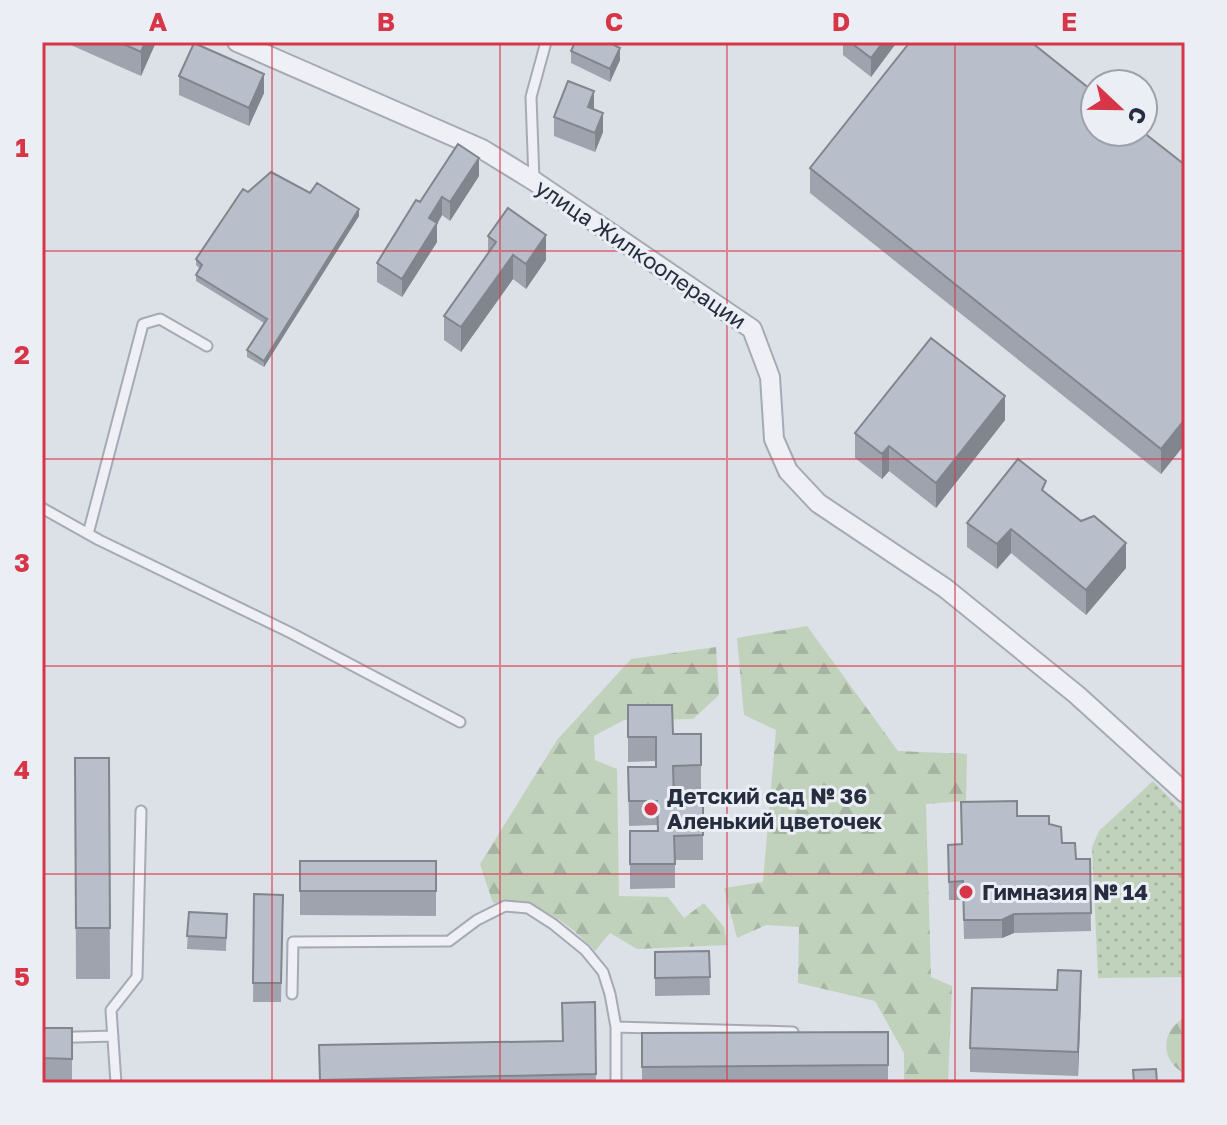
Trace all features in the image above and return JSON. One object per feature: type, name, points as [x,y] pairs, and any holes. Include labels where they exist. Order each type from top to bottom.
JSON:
[{"type":"street","name":"улица Жилкооперации","points":[[237,42],[482,149],[752,329],[770,377],[774,439],[788,471],[818,503],[945,588],[1077,695],[1185,793]]},
{"type":"lane","points":[[534,181],[531,97],[546,42]]},
{"type":"lane","points":[[88,534],[143,324],[160,319],[207,346]]},
{"type":"lane","points":[[42,508],[460,722]]},
{"type":"lane","points":[[116,1083],[111,1010],[137,977],[141,811]]},
{"type":"lane","points":[[292,994],[293,942],[449,941],[477,920],[505,906],[528,908],[585,950],[603,972],[616,1027],[616,1083]]},
{"type":"lane","points":[[616,1027],[799,1033]]},
{"type":"lane","points":[[42,1038],[113,1036]]},
{"type":"green space","points":[[807,626],[898,751],[967,754],[966,801],[926,804],[931,977],[952,986],[948,1083],[904,1083],[904,1053],[875,1001],[798,983],[799,927],[766,925],[737,938],[724,888],[763,882],[776,730],[744,715],[737,638]]},
{"type":"green space","points":[[716,647],[719,695],[693,719],[624,720],[594,736],[595,760],[617,769],[619,896],[668,897],[684,918],[704,903],[724,927],[727,945],[637,949],[610,933],[595,951],[550,914],[524,905],[493,903],[480,864],[557,740],[631,659]]},
{"type":"green space","points":[[1153,781],[1185,814],[1185,977],[1098,978],[1092,847],[1099,831]]},
{"type":"green space","points":[[1185,1017],[1185,1074],[1171,1061],[1166,1046],[1171,1030]]},
{"type":"building","points":[[119,42],[145,42],[141,52]]},
{"type":"building","points":[[575,42],[608,42],[620,48],[610,69],[571,51]]},
{"type":"building","points":[[850,42],[883,42],[871,58]]},
{"type":"building","points":[[910,42],[1031,42],[1079,80],[1079,148],[1159,148],[1159,145],[1185,165],[1185,419],[1161,449],[810,168]]},
{"type":"building","points":[[194,43],[264,74],[249,108],[179,76]]},
{"type":"building","points":[[568,81],[594,91],[588,107],[603,113],[595,133],[554,117]]},
{"type":"building","points":[[458,144],[479,158],[450,202],[442,197],[429,218],[437,223],[402,279],[377,263],[416,200],[420,202]]},
{"type":"building","points":[[271,172],[310,193],[317,183],[359,209],[264,361],[247,350],[267,319],[196,275],[202,265],[196,259],[243,189],[248,192]]},
{"type":"building","points":[[508,208],[546,235],[526,264],[513,255],[461,327],[444,316],[496,242],[488,236]]},
{"type":"building","points":[[931,338],[1005,396],[936,483],[889,446],[882,454],[855,433]]},
{"type":"building","points":[[1018,459],[1046,481],[1042,490],[1081,521],[1094,516],[1126,543],[1086,590],[1011,529],[997,544],[967,523]]},
{"type":"building","points":[[628,705],[672,705],[673,734],[701,734],[701,765],[673,766],[674,803],[703,803],[703,835],[674,836],[675,864],[630,864],[630,831],[658,831],[657,801],[629,801],[628,767],[656,767],[656,737],[628,737]]},
{"type":"building","points":[[75,758],[109,758],[110,928],[76,928]]},
{"type":"building","points":[[1017,801],[1017,816],[1049,816],[1049,824],[1061,827],[1062,843],[1075,843],[1076,859],[1090,859],[1091,913],[1014,914],[1002,920],[964,920],[963,881],[949,882],[948,845],[962,844],[961,802]]},
{"type":"building","points":[[300,861],[436,861],[436,891],[300,891]]},
{"type":"building","points":[[254,894],[283,895],[281,983],[253,983]]},
{"type":"building","points":[[189,912],[227,914],[226,938],[187,936]]},
{"type":"building","points":[[709,951],[710,977],[655,978],[655,952]]},
{"type":"building","points":[[1058,970],[1081,971],[1078,1052],[970,1048],[972,988],[1057,990]]},
{"type":"building","points":[[595,1002],[596,1074],[320,1080],[319,1045],[563,1041],[562,1003]]},
{"type":"building","points":[[42,1028],[72,1028],[72,1059],[42,1058]]},
{"type":"building","points":[[888,1032],[888,1065],[642,1067],[642,1033]]},
{"type":"building","points":[[1156,1069],[1157,1083],[1134,1083],[1133,1070]]},
{"type":"place","name":"Детский сад № 36 Аленький цветочек","points":[[651,809]]},
{"type":"place","name":"Гимназия № 14","points":[[966,892]]}]
